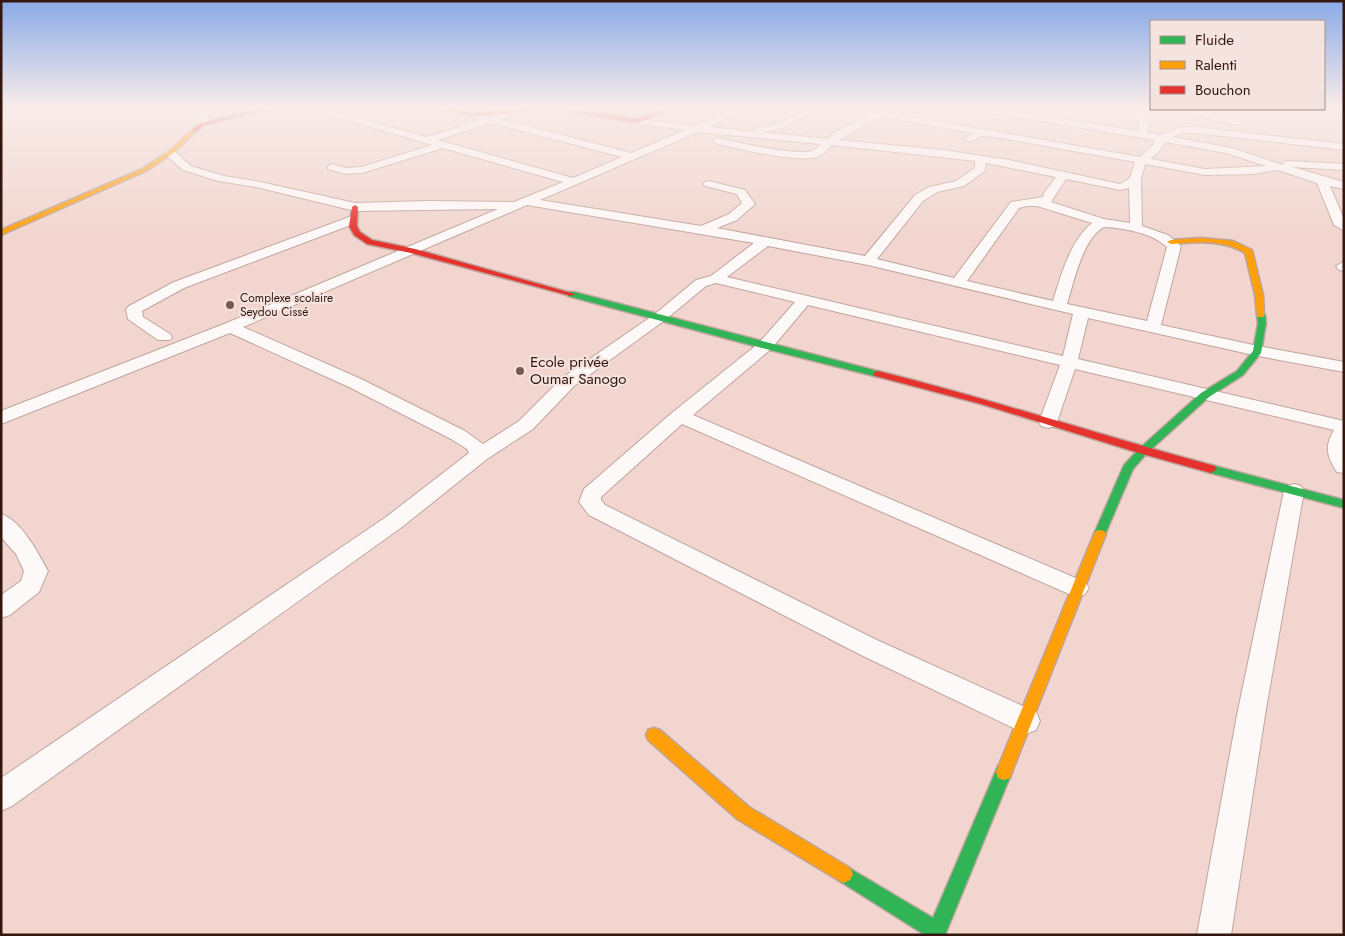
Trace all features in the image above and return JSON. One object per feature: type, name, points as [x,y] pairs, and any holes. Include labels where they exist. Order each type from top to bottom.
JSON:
[{"type":"street","points":[[332,167],[346,172],[362,170],[419,152]]},
{"type":"street","points":[[470,152],[575,182]]},
{"type":"street","points":[[613,152],[634,157]]},
{"type":"street","points":[[1,418],[230,327],[646,152]]},
{"type":"street","points":[[776,152],[804,155],[816,154],[819,152]]},
{"type":"street","points":[[925,152],[958,155],[1120,187],[1128,185],[1135,179]]},
{"type":"street","points":[[958,155],[960,152]]},
{"type":"street","points":[[1094,152],[1205,172],[1254,171],[1276,165],[1344,167]]},
{"type":"street","points":[[1136,228],[1135,179],[1142,160],[1152,152]]},
{"type":"street","points":[[1233,152],[1322,182],[1344,186]]},
{"type":"street","points":[[1,233],[144,170],[170,153],[187,168],[222,179],[256,184],[353,213]]},
{"type":"street","points":[[868,261],[919,198],[933,189],[960,184],[981,169],[980,159]]},
{"type":"street","points":[[958,283],[1015,205],[1049,199],[1050,193],[1063,175]]},
{"type":"street","points":[[1322,182],[1338,205],[1340,225],[1344,227]]},
{"type":"street","points":[[701,230],[733,217],[749,204],[741,192],[709,184]]},
{"type":"street","points":[[1038,202],[1103,223],[1136,228],[1171,242],[1174,246],[1153,327]]},
{"type":"street","points":[[164,337],[136,319],[134,309],[179,284],[353,213],[429,205],[522,204],[701,230],[868,261],[1258,351],[1338,366],[1344,380]]},
{"type":"street","points":[[353,213],[353,226],[360,236],[375,244],[412,251],[764,346],[850,366],[985,402],[1143,451],[1344,504]]},
{"type":"street","points":[[1058,306],[1084,242],[1094,227],[1103,223]]},
{"type":"street","points":[[654,735],[743,813],[939,933],[1026,721],[1077,588],[1128,468],[1143,451],[1205,395],[1240,373],[1258,351],[1262,323],[1259,296],[1249,252],[1235,244],[1213,240],[1198,239],[1171,242]]},
{"type":"street","points":[[1,796],[394,522],[480,454],[526,425],[568,382],[660,317],[701,283],[716,279],[764,242]]},
{"type":"street","points":[[716,279],[1344,429],[1336,440],[1337,455],[1344,467]]},
{"type":"street","points":[[804,301],[764,346],[680,416],[592,494],[590,502],[597,510],[870,648],[1026,721]]},
{"type":"street","points":[[1048,422],[1069,363],[1082,311]]},
{"type":"street","points":[[230,327],[355,383],[458,435],[474,445],[480,454]]},
{"type":"street","points":[[680,416],[1077,588]]},
{"type":"street","points":[[1214,935],[1251,715],[1294,491]]},
{"type":"street","points":[[1,522],[25,549],[36,571],[31,586],[1,608]]},
{"type":"traffic: fast","points":[[571,294],[878,374]]},
{"type":"traffic: fast","points":[[1100,534],[1128,468],[1143,451],[1205,395],[1240,373],[1258,351],[1262,323],[1261,315]]},
{"type":"traffic: fast","points":[[1211,469],[1344,504]]},
{"type":"traffic: fast","points":[[844,874],[937,931],[1004,772]]},
{"type":"traffic: slow","points":[[1,233],[144,170],[171,152]]},
{"type":"traffic: slow","points":[[1171,242],[1221,241],[1231,243],[1249,252],[1259,295],[1261,315]]},
{"type":"traffic: slow","points":[[1004,772],[1100,534]]},
{"type":"traffic: slow","points":[[654,735],[743,813],[844,874]]},
{"type":"traffic: jam","points":[[355,207],[353,226],[357,233],[370,242],[412,251],[571,294]]},
{"type":"traffic: jam","points":[[878,374],[985,402],[1143,451],[1211,469]]},
{"type":"place","name":"Complexe scolaire Seydou Cissé","points":[[230,305]]},
{"type":"place","name":"Ecole privée Oumar Sanogo","points":[[520,371]]}]
